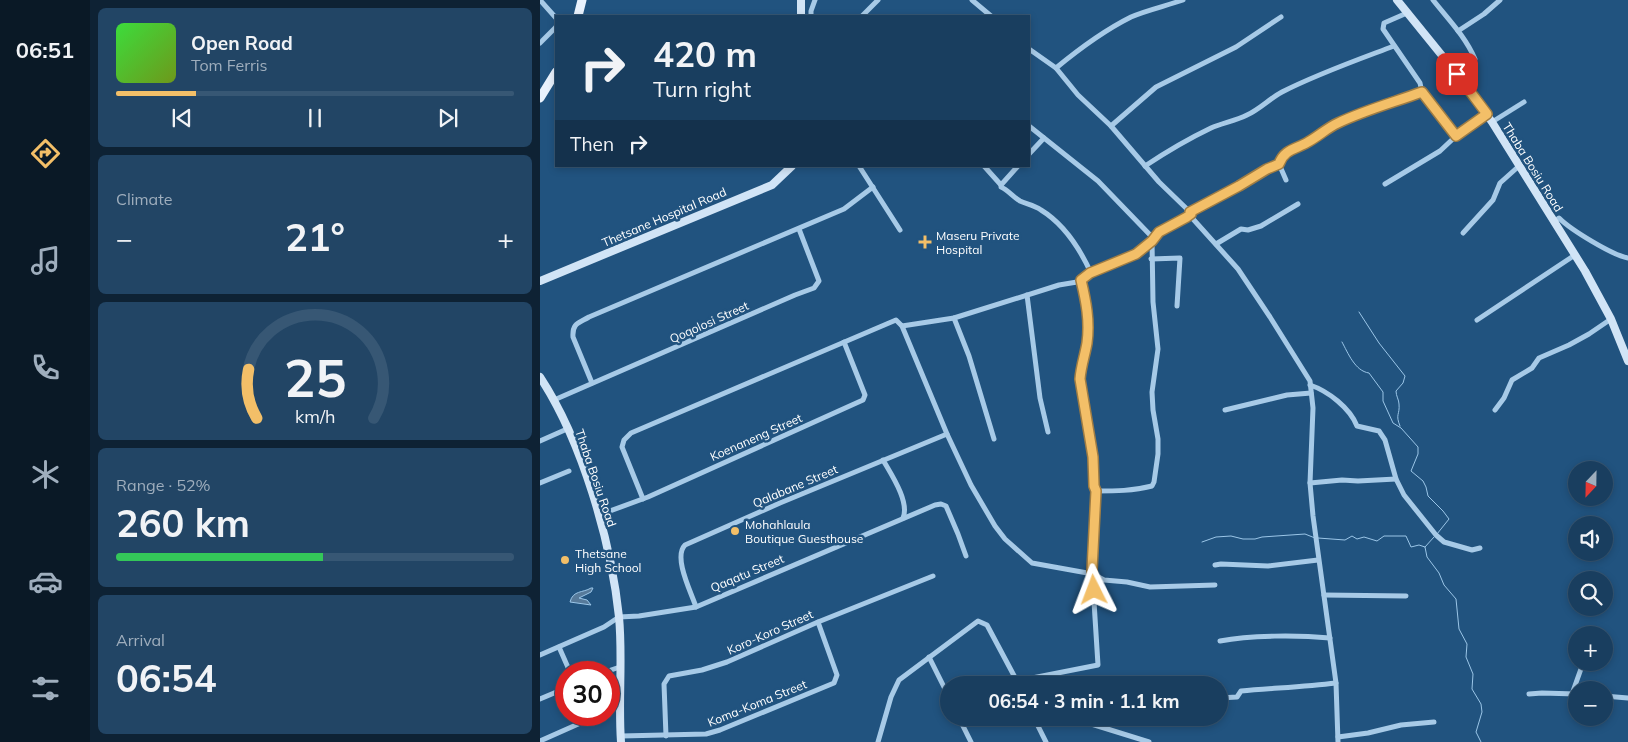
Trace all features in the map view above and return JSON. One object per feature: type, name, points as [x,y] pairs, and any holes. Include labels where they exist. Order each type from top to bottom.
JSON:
[{"type":"main road","points":[[578,15],[582,0]]},
{"type":"main road","points":[[540,98],[555,74]]},
{"type":"street","points":[[540,0],[555,17]]},
{"type":"street","points":[[800,0],[801,15]]},
{"type":"street","points":[[811,15],[810,11],[815,0]]},
{"type":"street","points":[[863,15],[878,0]]},
{"type":"street","points":[[972,0],[990,15]]},
{"type":"street","points":[[1056,68],[1089,42],[1132,17],[1183,0]]},
{"type":"street","name":"Thaba Bosiu Road","points":[[1397,0],[1487,114],[1575,255],[1611,319],[1628,360]]},
{"type":"street","points":[[1433,0],[1471,49],[1475,59],[1468,73],[1460,80]]},
{"type":"street","points":[[1458,31],[1500,0]]},
{"type":"street","points":[[1407,13],[1384,23],[1383,29],[1420,83],[1422,92],[1456,136]]},
{"type":"street","points":[[1111,126],[1156,87],[1236,47],[1281,17]]},
{"type":"street","points":[[540,43],[555,28]]},
{"type":"street","points":[[1145,166],[1174,147],[1212,127],[1257,110],[1280,93],[1336,67],[1394,46]]},
{"type":"street","points":[[1030,50],[1056,68],[1078,95],[1111,126],[1145,166],[1190,213],[1238,269],[1310,381],[1313,426],[1310,483],[1318,560],[1336,683],[1338,740],[1401,725],[1434,722]]},
{"type":"street","points":[[1286,180],[1279,164],[1281,158],[1288,151],[1309,142],[1317,135],[1339,123],[1422,92]]},
{"type":"street","points":[[1492,122],[1524,102]]},
{"type":"street","points":[[1386,184],[1440,151],[1456,136],[1487,114]]},
{"type":"street","points":[[1030,127],[1098,181],[1153,240],[1151,259],[1158,349],[1152,392],[1152,410],[1158,439],[1154,482],[1152,486],[1145,488],[1125,491],[1096,491]]},
{"type":"street","points":[[1030,153],[1044,138]]},
{"type":"street","points":[[902,326],[954,318],[1059,285],[1081,280],[1090,273],[1136,254],[1153,240],[1159,232],[1267,169],[1279,164]]},
{"type":"street","points":[[1463,233],[1493,200],[1500,183],[1519,166]]},
{"type":"street","name":"Thetsane Hospital Road","points":[[540,280],[772,184],[791,167]]},
{"type":"street","points":[[860,167],[900,230]]},
{"type":"street","points":[[985,167],[1001,184],[1001,187],[1020,201],[1043,211],[1064,229],[1078,248],[1090,273]]},
{"type":"street","points":[[1001,184],[1017,167]]},
{"type":"street","points":[[592,383],[573,337],[573,329],[576,324],[719,261],[844,209],[873,187]]},
{"type":"street","points":[[1216,244],[1241,229],[1248,230],[1261,226],[1298,204]]},
{"type":"street","points":[[1554,222],[1559,218],[1572,229],[1610,251],[1628,258]]},
{"type":"street","name":"Qoqolosi Street","points":[[554,400],[814,288],[819,281],[799,229]]},
{"type":"street","points":[[1477,320],[1575,255]]},
{"type":"street","points":[[1151,259],[1180,258],[1177,306]]},
{"type":"street","points":[[1049,676],[1098,665],[1092,570],[1096,491],[1094,486],[1093,457],[1080,379],[1081,366],[1087,344],[1089,317],[1081,280]]},
{"type":"street","points":[[1027,295],[1040,398],[1048,432]]},
{"type":"street","points":[[954,318],[969,356],[994,440]]},
{"type":"street","points":[[1495,410],[1504,398],[1512,380],[1532,368],[1539,358],[1569,346],[1611,319]]},
{"type":"street","points":[[643,499],[622,447],[624,440],[631,433],[896,320],[902,326],[946,434],[971,485],[995,526],[1005,539],[1032,563],[1093,574],[1104,580],[1150,587],[1215,584]]},
{"type":"street","name":"Koenaneng Street","points":[[599,515],[643,499],[863,400],[865,395],[844,342]]},
{"type":"street","name":"Thaba Bosiu Road","points":[[540,377],[554,400],[567,429],[582,465],[599,515],[619,617],[620,661]]},
{"type":"street","points":[[1310,385],[1327,394],[1354,418],[1357,426],[1379,431],[1385,440],[1396,479],[1404,495],[1444,542],[1472,550],[1480,548]]},
{"type":"street","points":[[1225,410],[1287,395],[1311,393]]},
{"type":"street","points":[[540,440],[567,429]]},
{"type":"street","name":"Qalabane Street","points":[[696,606],[681,562],[683,546],[780,503],[946,434]]},
{"type":"street","points":[[883,460],[903,501],[905,513],[903,518]]},
{"type":"street","points":[[540,481],[569,471]]},
{"type":"street","points":[[1310,483],[1342,480],[1396,479]]},
{"type":"street","name":"Qaqatu Street","points":[[619,617],[639,616],[696,606],[935,505],[942,504],[946,506],[966,556]]},
{"type":"street","points":[[1215,565],[1268,566],[1318,560]]},
{"type":"street","name":"Koro-Koro Street","points":[[666,736],[664,684],[669,676],[702,670],[727,662],[818,622],[933,576]]},
{"type":"street","points":[[1324,594],[1406,596]]},
{"type":"street","points":[[540,655],[604,627],[619,617]]},
{"type":"street","name":"Koma-Koma Street","points":[[621,739],[706,734],[834,683],[836,675],[818,622]]},
{"type":"street","points":[[878,742],[891,697],[899,680],[978,622],[987,626],[1014,676]]},
{"type":"street","points":[[1220,641],[1246,638],[1310,636],[1330,638]]},
{"type":"street","points":[[559,647],[565,661]]},
{"type":"street","points":[[930,657],[940,678]]},
{"type":"street","name":"Thaba Bosiu Road","points":[[620,667],[621,739]]},
{"type":"street","points":[[1228,698],[1237,697],[1241,690],[1298,686],[1310,687],[1336,683]]},
{"type":"street","points":[[540,699],[555,693]]},
{"type":"street","points":[[1529,694],[1568,694]]},
{"type":"street","points":[[1613,697],[1628,698]]},
{"type":"street","points":[[540,741],[574,726]]},
{"type":"street","points":[[963,726],[970,742]]},
{"type":"street","points":[[1038,726],[1046,742]]},
{"type":"street","points":[[1098,726],[1150,742]]},
{"type":"water","points":[[593,588],[591,592],[579,598],[587,600],[591,605],[570,602],[573,595]]},
{"type":"waterway","points":[[1359,312],[1379,343],[1405,376],[1403,383],[1396,391],[1399,402],[1398,417],[1400,426]]},
{"type":"waterway","points":[[1342,342],[1356,365],[1364,372],[1369,373],[1383,392],[1383,401],[1393,423],[1401,428],[1418,447],[1418,454],[1411,471],[1423,481],[1428,496],[1449,519],[1437,534]]},
{"type":"waterway","points":[[1202,542],[1216,537],[1231,536],[1255,539],[1305,534],[1315,538]]},
{"type":"waterway","points":[[1318,538],[1345,540],[1352,536],[1357,539],[1364,537],[1377,541],[1384,536],[1406,536],[1411,547],[1419,545],[1425,547],[1427,557],[1439,573],[1444,585],[1456,599],[1459,629],[1467,644],[1466,657],[1473,674],[1472,689],[1481,704],[1482,712],[1476,732],[1481,742]]},
{"type":"waterway","points":[[1425,547],[1434,537]]},
{"type":"place","name":"Maseru Private Hospital","points":[[925,242]]},
{"type":"place","name":"Mohahlaula Boutique Guesthouse","points":[[735,531]]},
{"type":"place","name":"Thetsane High School","points":[[565,560]]},
{"type":"route","points":[[1094,590],[1092,570],[1096,491],[1094,486],[1093,457],[1080,379],[1081,366],[1087,344],[1089,317],[1081,280],[1090,273],[1136,254],[1152,241],[1159,232],[1187,217],[1191,214],[1190,212],[1279,164],[1281,158],[1288,151],[1309,142],[1317,135],[1339,123],[1422,92],[1456,136],[1487,114],[1457,74]]}]
